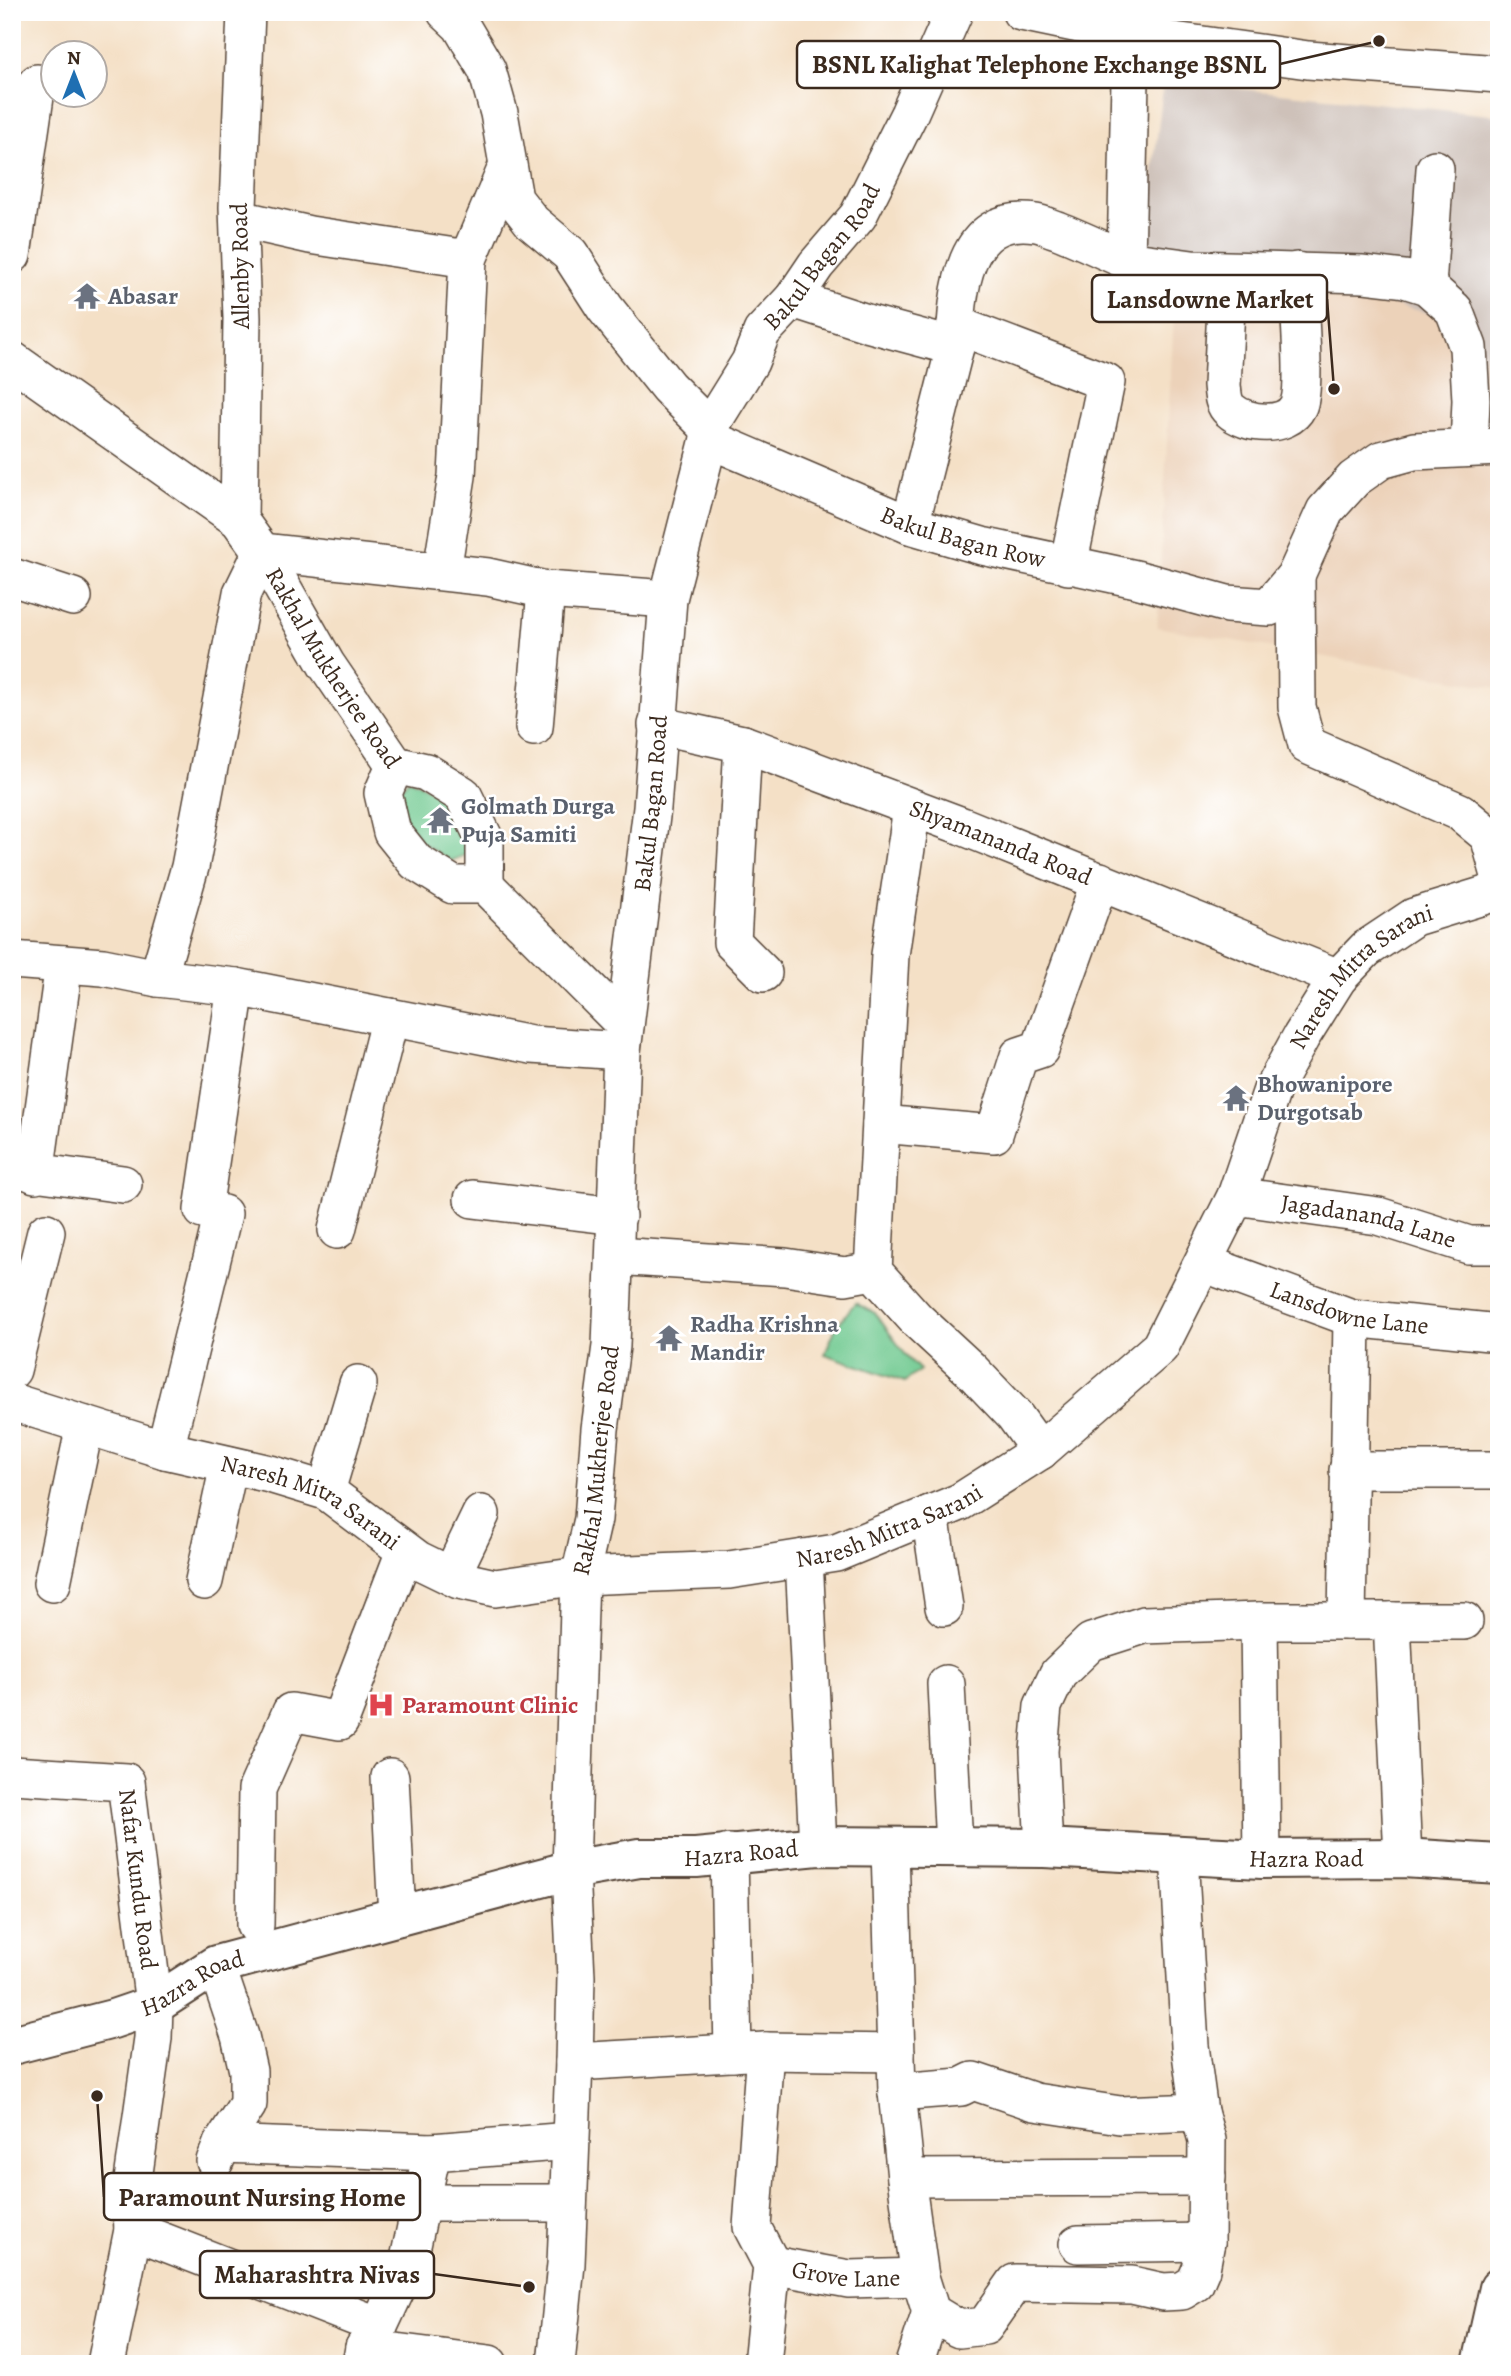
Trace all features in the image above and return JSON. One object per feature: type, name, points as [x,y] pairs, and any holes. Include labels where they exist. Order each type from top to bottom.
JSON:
[{"type":"main road","name":"Hazra Road","points":[[12,2045],[113,2019],[154,2005],[216,1965],[571,1870],[639,1858],[696,1858],[818,1846],[1044,1848],[1262,1859],[1403,1858],[1499,1864]]},
{"type":"main road","points":[[1482,2364],[1498,2295]]},
{"type":"street","name":"Allenby Road","points":[[239,520],[242,318],[237,207],[246,12]]},
{"type":"street","points":[[446,12],[461,26],[487,71],[499,113],[514,199],[532,222],[570,254],[605,308],[709,433]]},
{"type":"street","name":"Bakul Bagan Road","points":[[623,1038],[652,808],[668,598],[709,433],[750,362],[762,332],[793,299],[816,265],[858,216],[909,114],[954,12]]},
{"type":"street","points":[[1021,12],[1131,35],[1308,61],[1499,74]]},
{"type":"street","points":[[1126,260],[1131,35]]},
{"type":"street","points":[[12,255],[37,83]]},
{"type":"street","points":[[442,571],[457,476],[468,259],[507,167]]},
{"type":"street","points":[[1427,286],[1436,169]]},
{"type":"street","points":[[239,219],[310,235],[468,259]]},
{"type":"street","points":[[910,525],[955,336],[967,260],[981,238],[1002,224],[1037,223],[1126,260],[1192,270],[1297,271],[1405,279],[1427,286],[1454,310],[1468,347],[1471,400],[1484,447],[1414,451],[1381,460],[1354,479],[1325,511],[1296,575],[1297,707],[1307,745],[1460,812],[1489,836],[1499,872]]},
{"type":"street","points":[[1228,271],[1222,385],[1224,402],[1229,410],[1240,416],[1276,422],[1288,417],[1298,406],[1301,377],[1297,271]]},
{"type":"street","points":[[793,299],[870,324],[955,336],[1106,382],[1068,566]]},
{"type":"street","name":"Rakhal Mukherjee Road","points":[[12,360],[239,520],[262,552],[326,664],[395,765],[383,793],[392,832],[416,862],[453,885],[485,885]]},
{"type":"street","name":"Bakul Bagan Row","points":[[709,433],[910,525],[982,546],[1136,579],[1227,604],[1269,607],[1296,575]]},
{"type":"street","points":[[158,978],[190,867],[242,593],[262,552],[488,577],[546,590],[668,598]]},
{"type":"street","points":[[12,576],[73,597]]},
{"type":"street","points":[[534,727],[546,590]]},
{"type":"street","name":"Shyamananda Road","points":[[657,725],[743,744],[1100,881],[1338,978]]},
{"type":"street","points":[[743,744],[732,942],[763,973]]},
{"type":"street","points":[[395,765],[426,772],[463,795],[485,840],[485,885],[623,1038]]},
{"type":"street","points":[[912,808],[890,955],[873,1271],[917,1320],[1014,1415],[1040,1451]]},
{"type":"street","points":[[881,1125],[994,1134],[1019,1056],[1040,1049],[1100,881]]},
{"type":"street","name":"Naresh Mitra Sarani","points":[[12,1402],[165,1450],[326,1491],[418,1560],[459,1580],[495,1588],[580,1576],[729,1570],[836,1553],[960,1502],[1040,1451],[1160,1347],[1236,1196],[1272,1090],[1338,978],[1366,949],[1414,917],[1499,891]]},
{"type":"street","points":[[12,960],[103,967],[158,978],[236,987],[531,1045],[623,1038]]},
{"type":"street","points":[[64,964],[24,1172],[123,1184]]},
{"type":"street","points":[[165,1450],[223,1214],[203,1210],[236,987]]},
{"type":"street","points":[[337,1230],[390,1017]]},
{"type":"street","name":"Rakhal Mukherjee Road","points":[[563,2362],[576,1977],[571,1870],[580,1576],[593,1520],[600,1429],[611,1346],[623,1038]]},
{"type":"street","name":"Jagadananda Lane","points":[[1236,1196],[1378,1216],[1469,1245],[1499,1245]]},
{"type":"street","points":[[473,1199],[617,1216]]},
{"type":"street","points":[[12,1370],[46,1233]]},
{"type":"street","points":[[615,1256],[785,1267],[845,1276],[873,1271]]},
{"type":"street","name":"Lansdowne Lane","points":[[1203,1263],[1352,1318],[1499,1333]]},
{"type":"street","points":[[1347,1621],[1352,1318]]},
{"type":"street","points":[[326,1491],[358,1384]]},
{"type":"street","points":[[52,1583],[85,1425]]},
{"type":"street","points":[[205,1581],[229,1465]]},
{"type":"street","points":[[1348,1470],[1499,1470]]},
{"type":"street","points":[[451,1576],[481,1514]]},
{"type":"street","points":[[930,1514],[944,1607]]},
{"type":"street","points":[[255,1925],[257,1789],[291,1712],[340,1721],[405,1551]]},
{"type":"street","points":[[804,1558],[818,1846]]},
{"type":"street","points":[[1044,1848],[1039,1751],[1043,1706],[1058,1674],[1091,1642],[1144,1625],[1259,1621],[1464,1620]]},
{"type":"street","points":[[1259,1621],[1262,1859]]},
{"type":"street","points":[[1392,1621],[1403,1858]]},
{"type":"street","points":[[946,1684],[954,1847]]},
{"type":"street","name":"Nafar Kundu Road","points":[[12,1775],[125,1782],[154,2005]]},
{"type":"street","points":[[390,1777],[397,1917]]},
{"type":"street","points":[[890,1848],[897,2092],[920,2277],[931,2312],[914,2364]]},
{"type":"street","points":[[729,1853],[749,2052],[751,2227],[772,2265],[762,2364]]},
{"type":"street","points":[[931,2312],[958,2329],[985,2326],[1015,2283],[1132,2285],[1163,2292],[1182,2291],[1195,2283],[1201,2269],[1206,2242],[1208,2140],[1199,2112],[1190,2046],[1179,1855]]},
{"type":"street","points":[[216,1965],[240,2036],[248,2071],[248,2104],[218,2155],[432,2152],[570,2141]]},
{"type":"street","points":[[106,2364],[133,2230],[131,2194],[153,2038],[154,2005]]},
{"type":"street","points":[[574,2062],[749,2052],[896,2053]]},
{"type":"street","points":[[897,2092],[961,2087],[973,2081],[1035,2102],[1121,2115],[1199,2112]]},
{"type":"street","points":[[368,2346],[408,2264],[432,2152]]},
{"type":"street","points":[[906,2178],[1207,2177]]},
{"type":"street","points":[[422,2203],[568,2203]]},
{"type":"street","points":[[133,2230],[368,2346],[440,2360],[489,2364]]},
{"type":"street","points":[[1078,2244],[1206,2242]]},
{"type":"street","name":"Grove Lane","points":[[772,2265],[849,2279],[920,2277]]},
{"type":"shaded area","points":[[1164,81],[1499,116],[1499,449],[1496,449],[1491,373],[1477,341],[1447,318],[1364,297],[1191,292],[1161,282],[1142,257]]},
{"type":"shaded area","points":[[1185,112],[1499,151],[1499,688],[1157,627]]},
{"type":"green space","points":[[409,779],[451,801],[474,837],[468,854],[451,861],[422,843],[403,817],[400,789]]},
{"type":"green space","points":[[855,1303],[875,1313],[920,1370],[905,1382],[825,1354],[836,1327]]},
{"type":"place","name":"BSNL Kalighat Telephone Exchange BSNL","points":[[1379,41]]},
{"type":"place","name":"Abasar","points":[[87,296]]},
{"type":"place","name":"Lansdowne Market","points":[[1334,389]]},
{"type":"place","name":"Golmath Durga Puja Samiti","points":[[440,820]]},
{"type":"place","name":"Bhowanipore Durgotsab","points":[[1236,1098]]},
{"type":"place","name":"Radha Krishna Mandir","points":[[669,1338]]},
{"type":"place","name":"Paramount Clinic","points":[[381,1705]]},
{"type":"place","name":"Paramount Nursing Home","points":[[97,2096]]},
{"type":"place","name":"Maharashtra Nivas","points":[[529,2287]]}]
